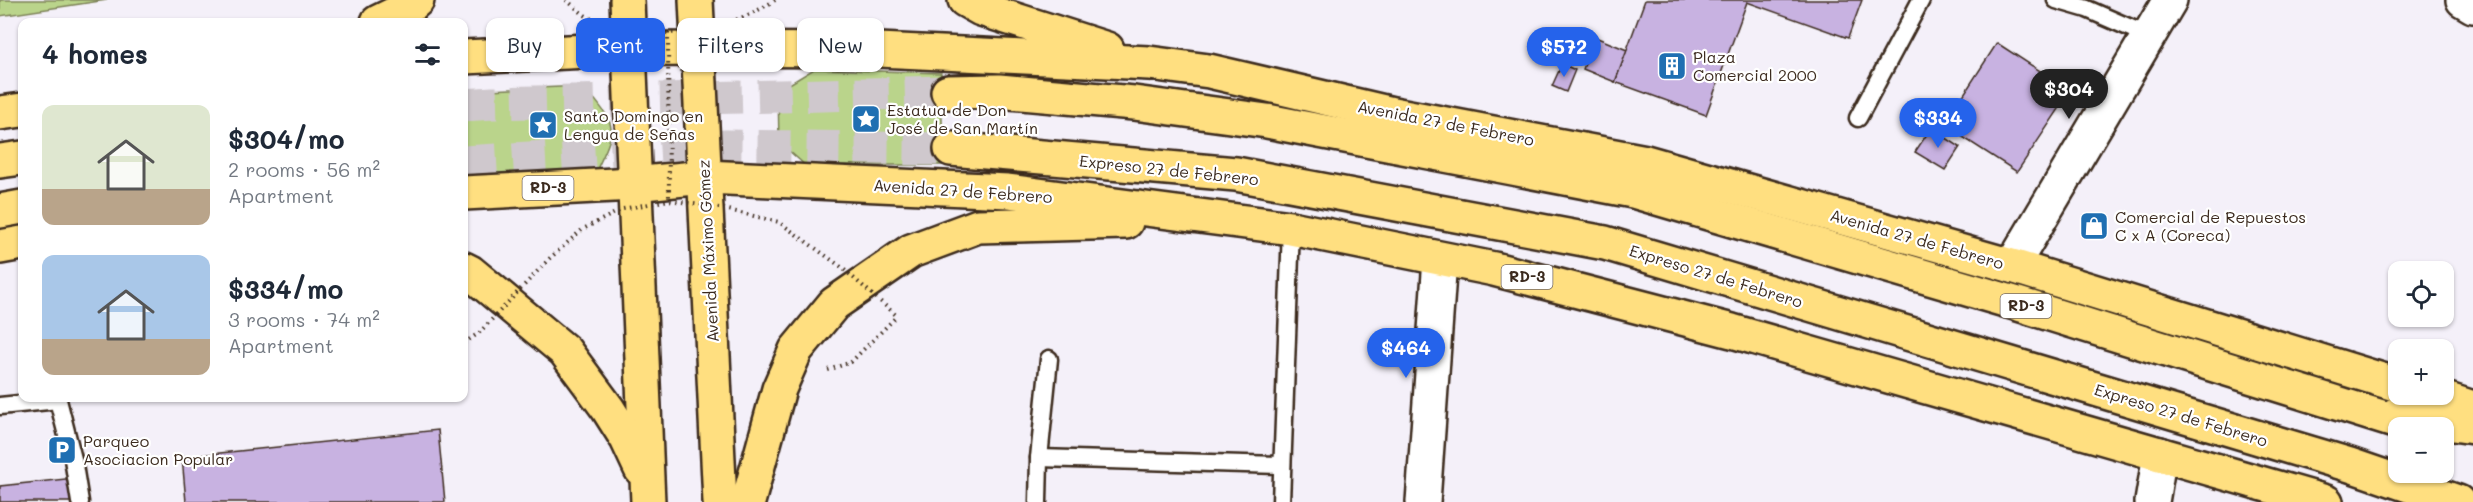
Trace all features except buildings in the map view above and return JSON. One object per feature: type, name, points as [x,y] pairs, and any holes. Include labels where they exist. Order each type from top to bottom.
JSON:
[{"type":"main road","points":[[386,18],[409,7],[417,0]]},
{"type":"main road","points":[[627,0],[628,18]]},
{"type":"main road","name":"Avenida Máximo Gómez","points":[[696,0],[697,18]]},
{"type":"main road","points":[[965,0],[981,9],[1149,63]]},
{"type":"main road","name":"Avenida 27 de Febrero","points":[[785,51],[879,50],[1149,63],[1209,72],[1393,114],[1646,162],[2012,266],[2388,382]]},
{"type":"main road","name":"Avenida 27 de Febrero","points":[[468,57],[576,52]]},
{"type":"main road","points":[[630,72],[647,492]]},
{"type":"main road","name":"Avenida Máximo Gómez","points":[[700,72],[720,502]]},
{"type":"main road","name":"RD-3","points":[[948,92],[999,91],[1123,102],[1267,121],[1633,191],[2015,303],[2388,418]]},
{"type":"main road","points":[[0,113],[18,111]]},
{"type":"main road","name":"Expreso 27 de Febrero","points":[[951,149],[1236,174],[1605,243],[2350,465],[2458,502]]},
{"type":"main road","points":[[0,161],[18,159]]},
{"type":"main road","name":"Avenida 27 de Febrero","points":[[468,193],[633,184],[705,177],[1008,191],[1291,228],[1494,269],[1732,331],[2326,502]]},
{"type":"main road","points":[[0,211],[18,208]]},
{"type":"main road","points":[[748,502],[779,389],[796,350],[834,304],[911,251],[978,226],[1198,217]]},
{"type":"main road","points":[[0,247],[18,244]]},
{"type":"main road","points":[[468,271],[565,351],[627,439],[647,492]]},
{"type":"main road","points":[[2454,402],[2473,408]]},
{"type":"main road","points":[[2364,410],[2473,427]]},
{"type":"main road","points":[[2454,439],[2473,446]]},
{"type":"main road","points":[[2350,465],[2420,502]]},
{"type":"street","points":[[2012,266],[2170,0]]},
{"type":"street","points":[[2463,0],[2473,6]]},
{"type":"street","points":[[1423,502],[1440,259]]},
{"type":"street","points":[[2152,502],[2160,454]]},
{"type":"lane","points":[[1858,118],[1922,0]]},
{"type":"lane","points":[[2056,0],[2088,4],[2149,36]]},
{"type":"lane","points":[[1281,502],[1291,228]]},
{"type":"lane","points":[[1038,502],[1039,458],[1049,359]]},
{"type":"lane","points":[[0,406],[39,402]]},
{"type":"lane","points":[[59,402],[73,459],[80,502]]},
{"type":"lane","points":[[1039,458],[1282,465]]},
{"type":"path","points":[[566,0],[591,19],[634,30],[668,33],[698,31],[754,14],[775,0]]},
{"type":"path","points":[[668,33],[669,200]]},
{"type":"path","points":[[468,340],[479,333],[550,258],[583,229],[623,209],[669,200],[720,208],[779,222],[840,266],[897,316],[851,362]]},
{"type":"green space","points":[[0,0],[107,0],[0,16]]},
{"type":"green space","points":[[809,72],[941,73],[943,165],[805,165],[779,142],[778,91]]},
{"type":"green space","points":[[584,86],[603,110],[611,126],[608,144],[596,171],[468,181],[468,91]]},
{"type":"tunnel","points":[[468,105],[948,92]]},
{"type":"tunnel","points":[[468,162],[726,146],[951,149]]},
{"type":"place","name":"Plaza Comercial 2000","points":[[1672,66]]},
{"type":"place","name":"Estatua de Don José de San Martín","points":[[866,119]]},
{"type":"place","name":"Santo Domingo en Lengua de Señas","points":[[543,125]]},
{"type":"place","name":"Comercial de Repuestos C x A (Coreca)","points":[[2094,226]]},
{"type":"place","name":"Parqueo Asociacion Popular","points":[[62,450]]}]
